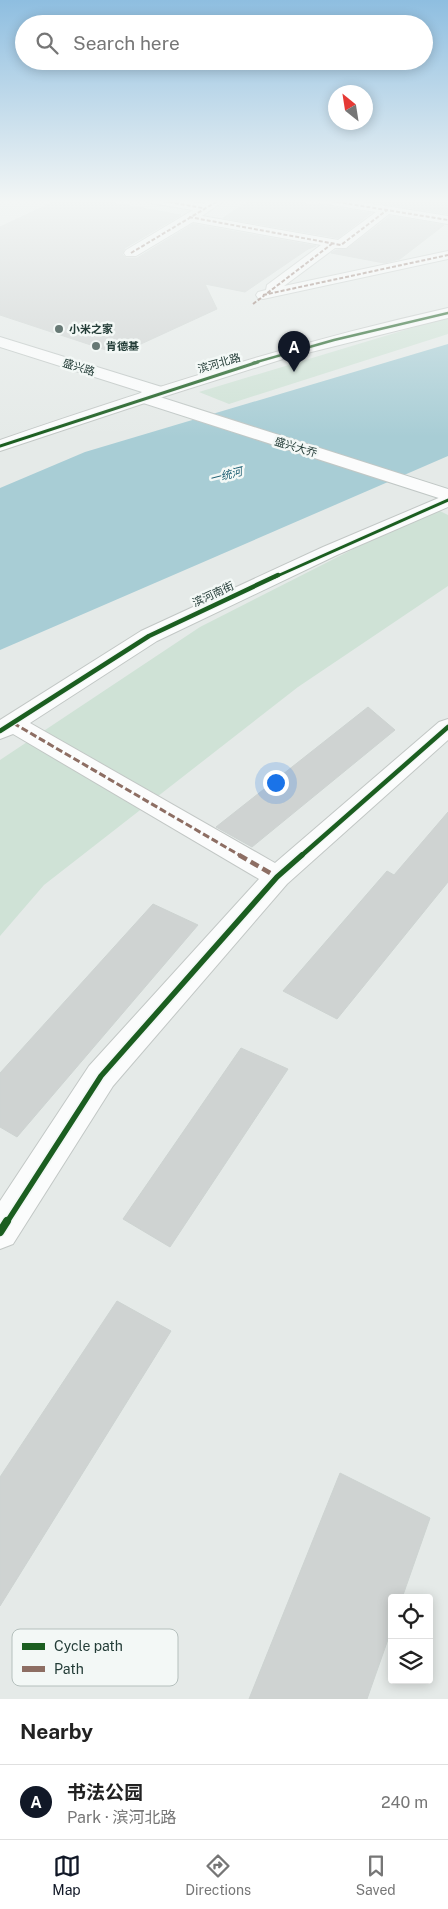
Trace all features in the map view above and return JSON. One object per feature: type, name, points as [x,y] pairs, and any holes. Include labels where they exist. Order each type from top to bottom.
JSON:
[{"type":"street","points":[[286,278],[258,299],[347,278]]},
{"type":"street","name":"滨河北路","points":[[0,446],[144,397],[327,342],[448,313]]},
{"type":"street","name":"盛兴路","points":[[0,342],[144,397]]},
{"type":"street","points":[[0,359],[19,365]]},
{"type":"street","name":"盛兴路","points":[[103,393],[144,397]]},
{"type":"street","name":"盛兴大乔","points":[[144,397],[416,483],[448,495]]},
{"type":"street","name":"滨河南街","points":[[7,727],[149,636],[330,551],[448,500]]},
{"type":"street","points":[[7,727],[277,877]]},
{"type":"street","points":[[0,1232],[101,1076],[277,877],[448,727]]},
{"type":"green space","points":[[448,317],[448,334],[229,404],[199,392]]},
{"type":"green space","points":[[434,508],[448,515],[448,586],[298,687],[44,885],[0,936],[0,760],[200,627]]},
{"type":"water","name":"一统河","points":[[448,344],[448,456],[0,650],[0,488],[85,452]]},
{"type":"building","points":[[0,278],[265,278],[245,292],[205,284],[217,309],[130,349],[112,352],[0,315]]},
{"type":"building","points":[[368,707],[395,730],[252,847],[216,827]]},
{"type":"building","points":[[448,812],[448,882],[337,1019],[283,991],[387,871],[394,875]]},
{"type":"building","points":[[153,904],[198,925],[17,1137],[0,1127],[0,1073]]},
{"type":"building","points":[[241,1048],[288,1069],[170,1247],[123,1219]]},
{"type":"building","points":[[117,1301],[171,1331],[0,1606],[0,1477]]},
{"type":"building","points":[[340,1473],[430,1518],[403,1594],[388,1594],[388,1639],[367,1699],[249,1699]]},
{"type":"marked path","points":[[253,304],[287,278]]},
{"type":"marked path","points":[[263,295],[340,278]]},
{"type":"marked path","points":[[13,723],[277,877]]},
{"type":"cycle path","points":[[0,446],[222,372],[334,340],[448,313]]},
{"type":"cycle path","points":[[0,731],[149,636],[330,551],[448,500]]},
{"type":"cycle path","points":[[0,1232],[101,1076],[277,877],[448,727]]},
{"type":"place","name":"小米之家","points":[[59,329]]},
{"type":"place","name":"肯德基","points":[[96,346]]},
{"type":"place","name":"书法公园","points":[[294,372]]}]
